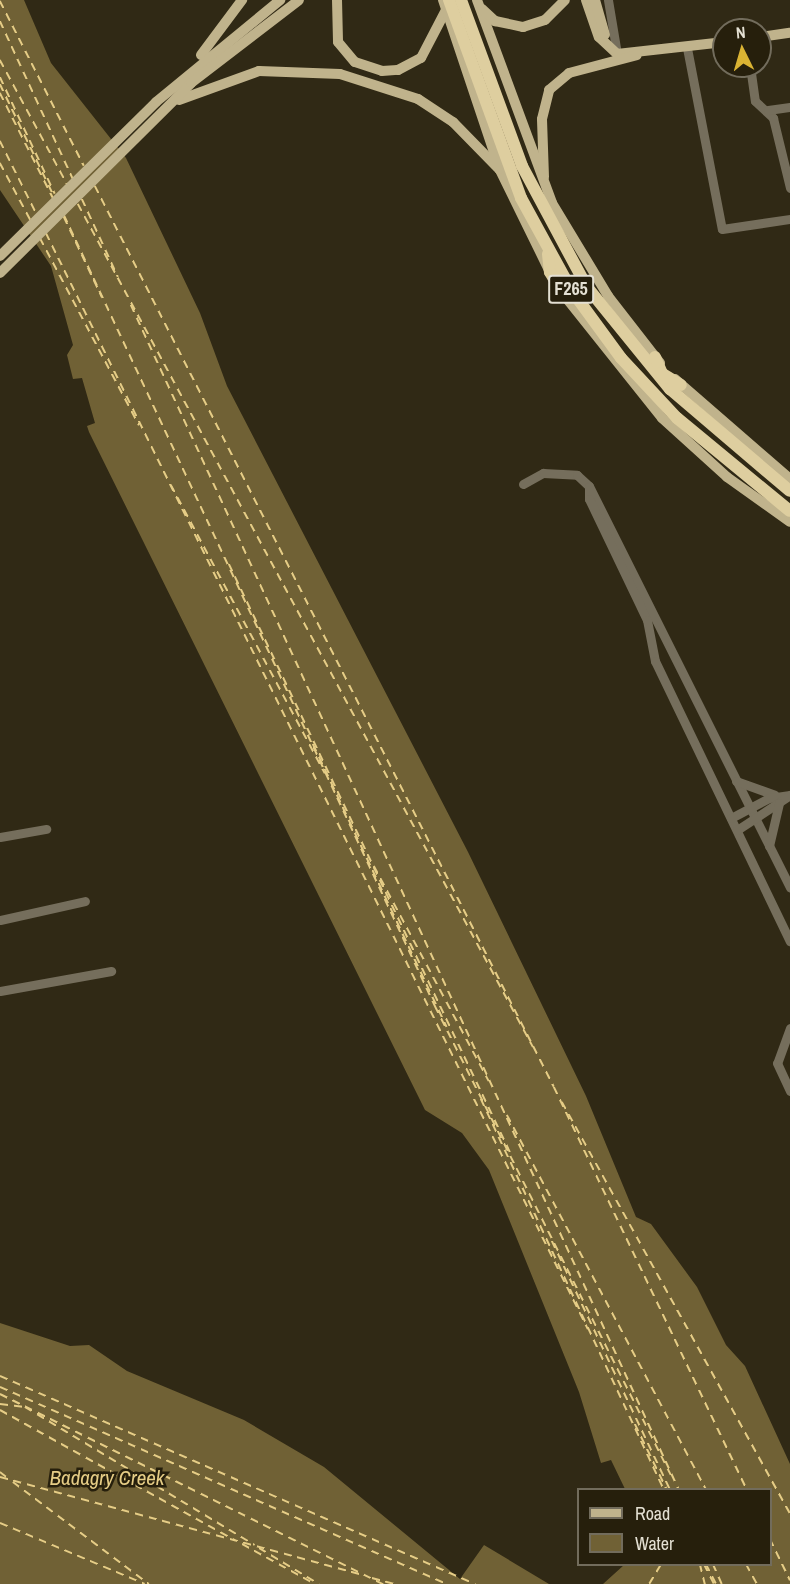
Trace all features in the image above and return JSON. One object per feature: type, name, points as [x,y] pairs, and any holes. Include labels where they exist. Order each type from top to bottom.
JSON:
[{"type":"highway","name":"F265","points":[[461,0],[540,206],[587,287],[675,387],[790,491]]},
{"type":"highway","name":"F265","points":[[446,3],[545,255],[568,294],[653,394],[779,507]]},
{"type":"highway","points":[[545,255],[550,272],[568,294]]},
{"type":"highway","points":[[649,359],[675,387]]},
{"type":"highway","points":[[779,507],[790,522]]},
{"type":"main road","points":[[180,80],[242,0]]},
{"type":"main road","points":[[0,256],[180,80],[280,0]]},
{"type":"main road","points":[[0,273],[167,107],[232,48],[299,0]]},
{"type":"main road","points":[[337,0],[338,42],[355,62],[382,71],[398,70],[420,58],[446,3]]},
{"type":"main road","points":[[477,0],[546,191],[608,296],[649,359]]},
{"type":"main road","points":[[477,0],[485,15],[523,27],[545,20],[565,0]]},
{"type":"main road","points":[[586,0],[612,51]]},
{"type":"main road","points":[[595,0],[612,51]]},
{"type":"main road","points":[[446,3],[500,170],[545,255]]},
{"type":"main road","points":[[772,35],[790,33]]},
{"type":"main road","points":[[546,191],[542,118],[549,90],[569,74],[637,55],[712,44]]},
{"type":"main road","points":[[612,51],[637,55]]},
{"type":"main road","points":[[167,107],[220,81],[259,71],[340,74],[418,99],[453,122],[500,170]]},
{"type":"main road","points":[[675,387],[790,479]]},
{"type":"street","points":[[608,0],[612,51]]},
{"type":"street","points":[[687,48],[722,229],[790,219]]},
{"type":"street","points":[[752,78],[755,101],[768,110],[790,188]]},
{"type":"street","points":[[768,110],[790,107]]},
{"type":"street","points":[[523,484],[543,473],[578,475],[589,486],[769,846],[786,872],[790,888]]},
{"type":"street","points":[[589,486],[590,499],[647,620],[655,661],[790,941]]},
{"type":"street","points":[[736,781],[778,799]]},
{"type":"street","points":[[731,818],[750,808],[790,795]]},
{"type":"street","points":[[737,830],[756,819],[778,799]]},
{"type":"street","points":[[769,846],[778,799]]},
{"type":"street","points":[[0,837],[46,829]]},
{"type":"street","points":[[0,920],[85,901]]},
{"type":"street","points":[[0,991],[111,970]]},
{"type":"street","points":[[790,1028],[777,1063],[790,1091]]},
{"type":"water","points":[[0,0],[24,0],[51,63],[126,158],[200,313],[227,386],[468,852],[586,1096],[636,1217],[651,1224],[697,1287],[726,1345],[745,1366],[790,1464],[790,1584],[603,1584],[623,1566],[772,1566],[772,1488],[625,1488],[611,1460],[601,1463],[579,1392],[489,1170],[462,1133],[425,1110],[89,432],[87,426],[95,423],[82,378],[73,379],[67,355],[73,345],[51,266],[0,190]]},
{"type":"water","name":"Badagry Creek","points":[[0,1323],[70,1346],[89,1345],[127,1371],[244,1420],[324,1467],[460,1579],[484,1545],[549,1584],[0,1584]]},
{"type":"ferry route","points":[[0,1],[84,166]]},
{"type":"ferry route","points":[[0,21],[73,179]]},
{"type":"ferry route","points":[[0,60],[67,184]]},
{"type":"ferry route","points":[[0,77],[55,194]]},
{"type":"ferry route","points":[[0,84],[54,196]]},
{"type":"ferry route","points":[[0,93],[53,198]]},
{"type":"ferry route","points":[[0,141],[36,213]]},
{"type":"ferry route","points":[[0,163],[31,221]]},
{"type":"ferry route","points":[[95,186],[554,1087],[746,1488]]},
{"type":"ferry route","points":[[82,199],[118,277]]},
{"type":"ferry route","points":[[78,204],[533,1047]]},
{"type":"ferry route","points":[[64,215],[435,1006],[671,1475]]},
{"type":"ferry route","points":[[64,217],[102,297]]},
{"type":"ferry route","points":[[46,233],[588,1329]]},
{"type":"ferry route","points":[[40,238],[139,425]]},
{"type":"ferry route","points":[[131,305],[678,1488]]},
{"type":"ferry route","points":[[171,485],[325,774]]},
{"type":"ferry route","points":[[229,564],[510,1152]]},
{"type":"ferry route","points":[[313,744],[447,1027]]},
{"type":"ferry route","points":[[374,866],[489,1081]]},
{"type":"ferry route","points":[[481,1099],[663,1488]]},
{"type":"ferry route","points":[[562,1102],[790,1513]]},
{"type":"ferry route","points":[[507,1115],[705,1488]]},
{"type":"ferry route","points":[[552,1241],[669,1488]]},
{"type":"ferry route","points":[[0,1376],[475,1584]]},
{"type":"ferry route","points":[[0,1387],[447,1584]]},
{"type":"ferry route","points":[[0,1394],[383,1584]]},
{"type":"ferry route","points":[[0,1404],[25,1407],[255,1545]]},
{"type":"ferry route","points":[[0,1410],[235,1540]]},
{"type":"ferry route","points":[[635,1424],[666,1488]]},
{"type":"ferry route","points":[[0,1472],[9,1479]]},
{"type":"ferry route","points":[[0,1477],[362,1575]]},
{"type":"ferry route","points":[[13,1482],[149,1584]]},
{"type":"ferry route","points":[[0,1523],[145,1584]]},
{"type":"ferry route","points":[[772,1543],[790,1580]]},
{"type":"ferry route","points":[[242,1544],[315,1584]]},
{"type":"ferry route","points":[[259,1548],[319,1584]]},
{"type":"ferry route","points":[[649,1584],[660,1566]]},
{"type":"ferry route","points":[[700,1566],[705,1584]]},
{"type":"ferry route","points":[[705,1566],[714,1584]]},
{"type":"ferry route","points":[[707,1566],[716,1584]]},
{"type":"ferry route","points":[[714,1566],[722,1584]]},
{"type":"ferry route","points":[[747,1566],[757,1584]]},
{"type":"ferry route","points":[[372,1578],[395,1584]]}]
